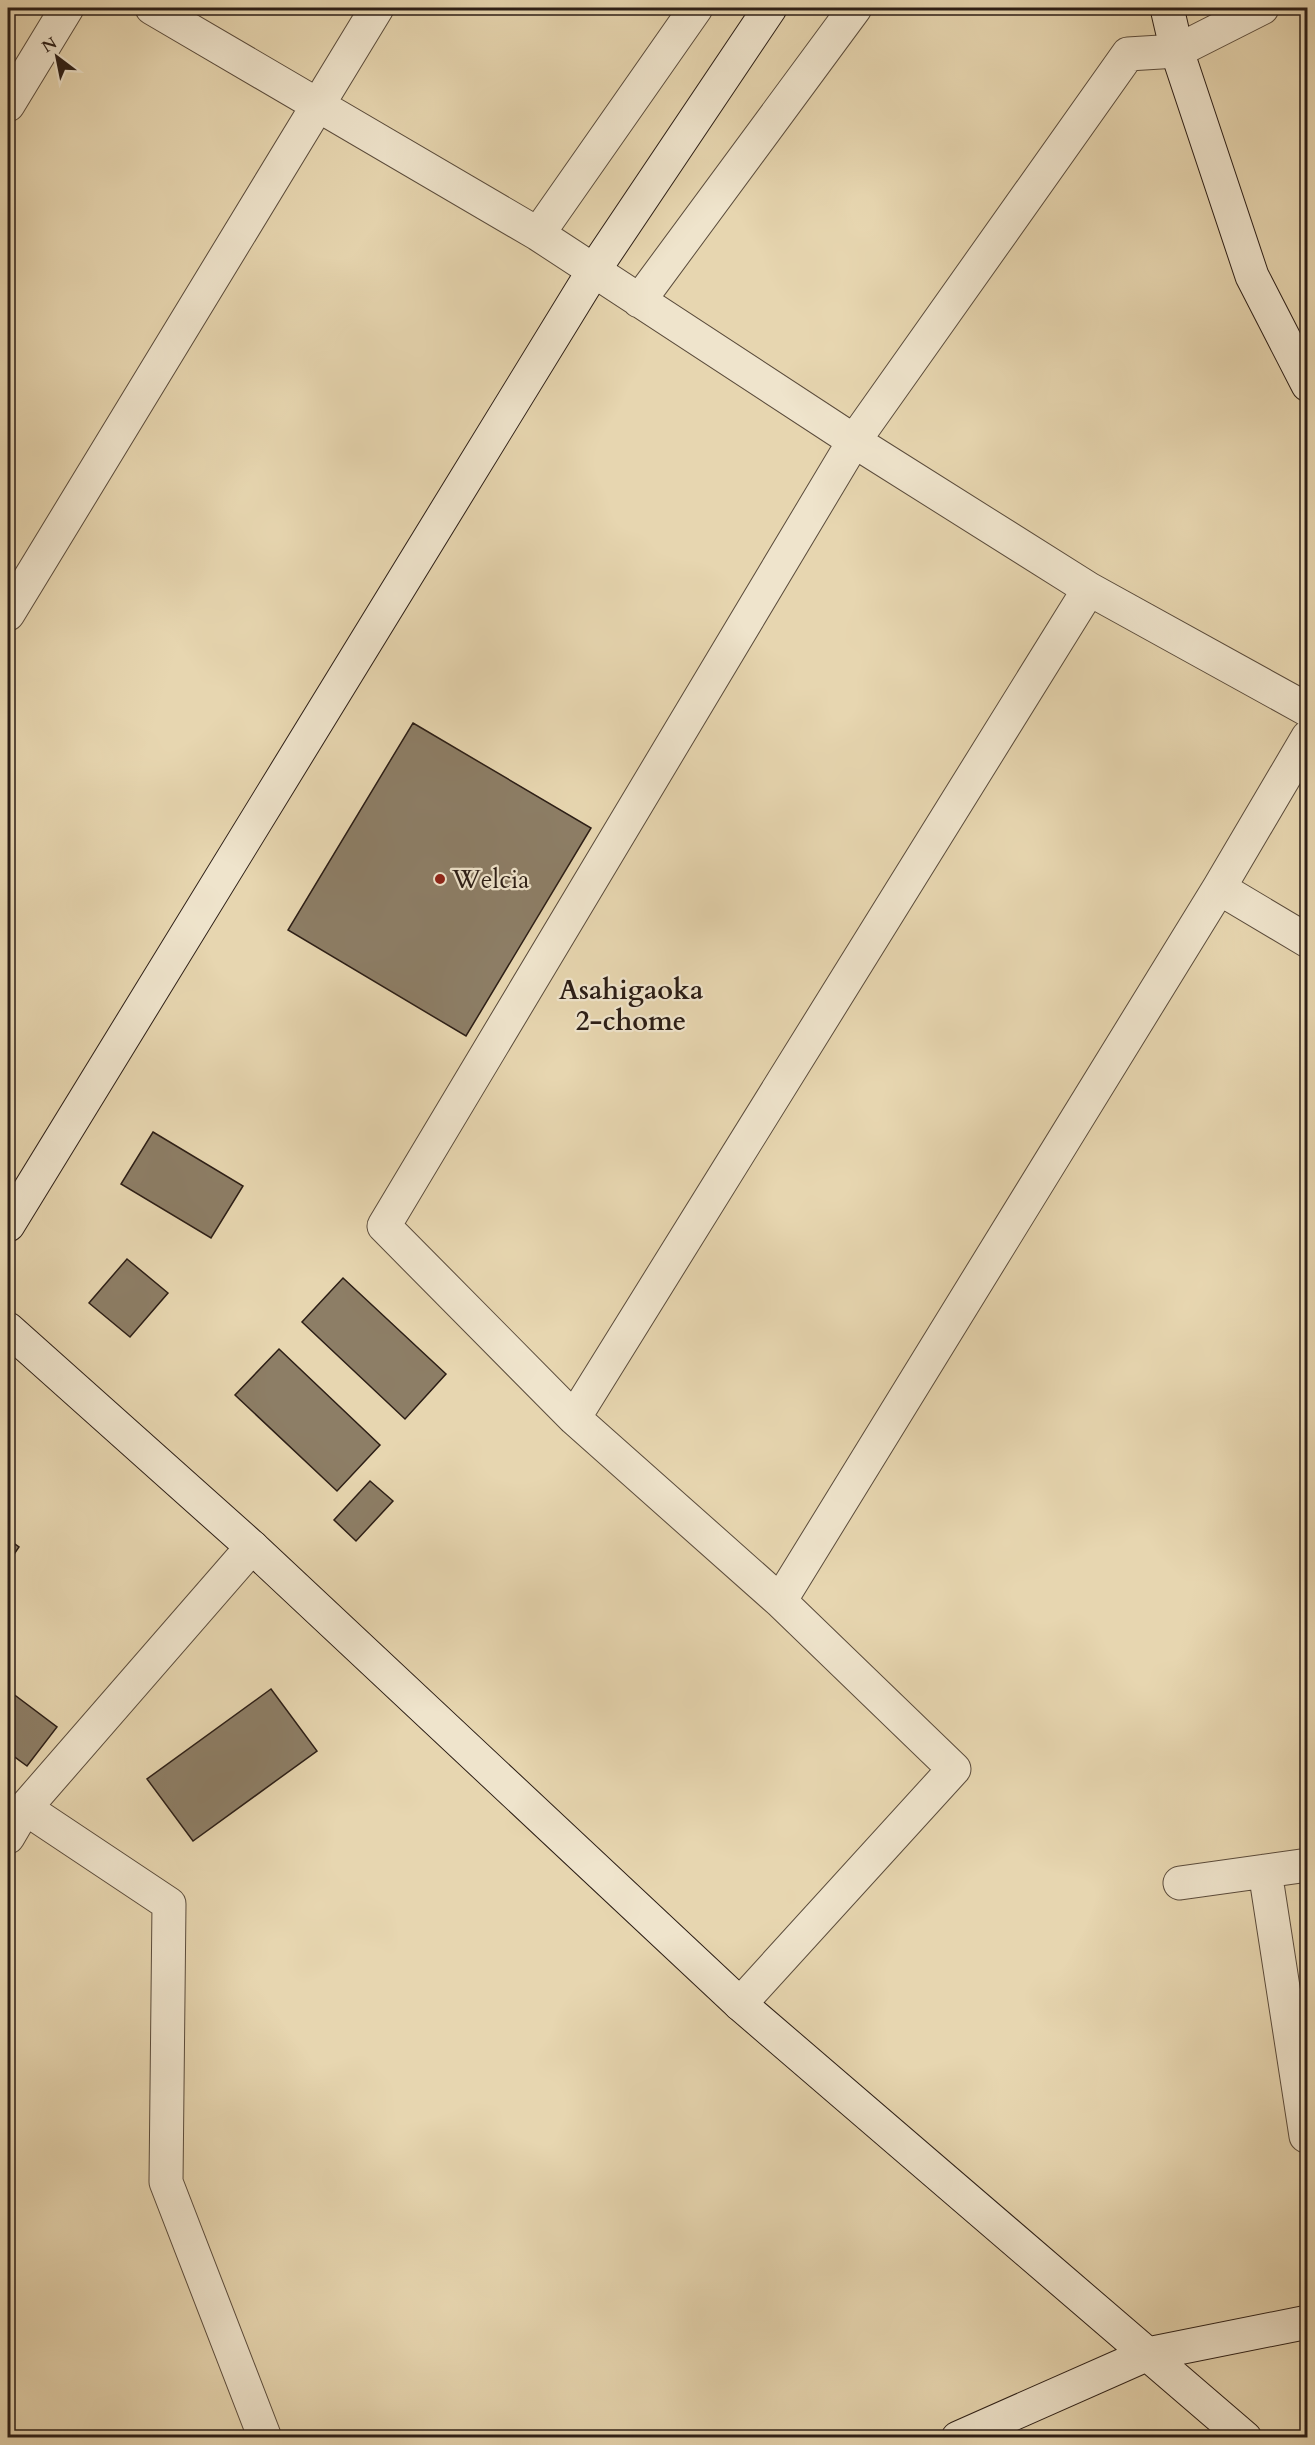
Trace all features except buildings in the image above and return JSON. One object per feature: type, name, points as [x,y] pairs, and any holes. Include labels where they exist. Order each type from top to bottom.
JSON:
[{"type":"street","points":[[8,105],[67,8]]},
{"type":"street","points":[[152,8],[538,234],[854,441],[1089,589],[1308,710]]},
{"type":"street","points":[[8,614],[377,8]]},
{"type":"street","points":[[538,234],[696,8]]},
{"type":"street","points":[[8,1225],[594,270],[771,8]]},
{"type":"street","points":[[639,301],[855,8]]},
{"type":"street","points":[[1167,8],[1177,51],[1252,276],[1308,385]]},
{"type":"street","points":[[740,2004],[954,1769],[780,1601],[574,1418],[384,1226],[854,441],[1128,54],[1177,51],[1262,8]]},
{"type":"street","points":[[574,1418],[1089,589]]},
{"type":"street","points":[[780,1601],[1219,888],[1308,738]]},
{"type":"street","points":[[1219,888],[1308,941]]},
{"type":"street","points":[[8,1329],[252,1547],[740,2004],[1245,2438]]},
{"type":"street","points":[[8,1837],[25,1808],[252,1547]]},
{"type":"street","points":[[25,1808],[169,1904],[166,2182],[265,2438]]},
{"type":"street","points":[[1180,1883],[1308,1865]]},
{"type":"street","points":[[1265,1871],[1306,2136],[1308,2136]]},
{"type":"street","points":[[958,2438],[1148,2354],[1308,2322]]},
{"type":"place","name":"Welcia","points":[[440,879]]},
{"type":"district","name":"Asahigaoka 2-chome","points":[[631,1006]]}]
